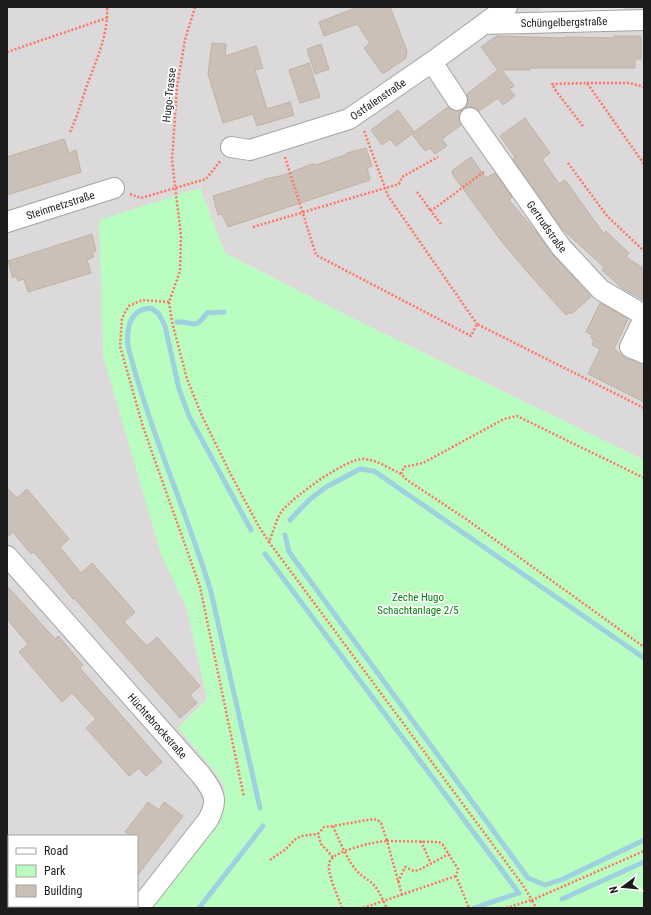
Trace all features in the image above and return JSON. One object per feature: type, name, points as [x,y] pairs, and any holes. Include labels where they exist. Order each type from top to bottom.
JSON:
[{"type":"street","name":"Ostfalenstraße","points":[[231,147],[250,150],[349,119],[432,62],[507,7]]},
{"type":"street","name":"Schüngelbergstraße","points":[[485,24],[644,20]]},
{"type":"street","points":[[432,62],[457,100]]},
{"type":"street","name":"Gertrudstraße","points":[[470,118],[561,247],[601,290],[644,314]]},
{"type":"street","name":"Steinmetzstraße","points":[[7,222],[114,188]]},
{"type":"street","points":[[644,318],[630,347],[644,353]]},
{"type":"street","name":"Hüchtebrockstraße","points":[[7,556],[201,775],[214,796],[213,810],[208,820],[139,908]]},
{"type":"path","points":[[70,132],[78,116],[108,18],[107,7]]},
{"type":"path","name":"Hugo-Trasse","points":[[169,302],[180,271],[181,236],[172,160],[176,87],[195,7]]},
{"type":"path","points":[[7,52],[108,18]]},
{"type":"path","points":[[587,83],[644,164]]},
{"type":"path","points":[[583,126],[556,92],[552,84],[629,83],[644,87]]},
{"type":"path","points":[[355,115],[367,137],[388,196],[477,324],[644,408]]},
{"type":"path","points":[[280,141],[316,255],[471,336],[477,324]]},
{"type":"path","points":[[114,188],[141,198],[174,187],[206,179],[231,147]]},
{"type":"path","points":[[253,227],[384,187],[399,184],[402,177],[438,157]]},
{"type":"path","points":[[568,163],[607,216],[644,250]]},
{"type":"path","points":[[431,211],[486,171]]},
{"type":"path","points":[[416,192],[441,224]]},
{"type":"path","points":[[244,797],[200,587],[144,427],[120,346],[124,312],[129,306],[142,300],[169,302],[172,322],[187,379],[202,416],[230,473],[258,525],[269,542],[522,884],[536,908]]},
{"type":"path","points":[[401,474],[404,467],[423,463],[504,419],[517,416],[644,478]]},
{"type":"path","points":[[269,542],[282,511],[319,480],[349,462],[363,459],[377,462],[401,474],[644,647]]},
{"type":"path","points":[[270,860],[286,849],[294,840],[302,836],[318,834],[324,827],[378,820],[381,823],[387,841],[402,895]]},
{"type":"path","points":[[333,826],[339,842],[346,851],[355,870],[373,884],[387,908]]},
{"type":"path","points":[[318,834],[321,844],[333,857]]},
{"type":"path","points":[[342,908],[329,872],[330,861],[333,857],[346,851],[370,843],[387,841],[439,842],[444,845],[458,869],[456,876],[469,908]]},
{"type":"path","points":[[421,841],[431,864]]},
{"type":"path","points":[[506,908],[532,900],[644,851]]},
{"type":"path","points":[[398,882],[405,867],[414,871],[449,854]]},
{"type":"path","points":[[364,908],[456,876]]},
{"type":"path","points":[[376,903],[378,908]]},
{"type":"shaded area","points":[[7,7],[644,7],[644,460],[344,314],[225,253],[200,188],[161,554],[187,609],[207,699],[178,728],[217,774],[224,786],[225,798],[220,822],[153,908],[40,907],[138,907],[138,835],[8,835],[7,882]]},
{"type":"shaded area","points":[[543,7],[625,7],[621,12],[538,13]]},
{"type":"green space","name":"Zeche Hugo Schachtanlage 2/5","points":[[200,188],[225,253],[344,314],[644,460],[644,908],[153,908],[220,822],[225,798],[224,786],[217,774],[178,728],[207,699],[187,609],[161,554],[103,356],[99,220]]},
{"type":"building","points":[[358,7],[390,7],[407,51],[406,58],[383,74],[364,48],[370,43],[357,24],[324,36],[319,22]]},
{"type":"building","points":[[497,36],[614,38],[614,36],[641,36],[641,59],[635,59],[635,68],[530,68],[530,70],[502,70],[514,86],[509,89],[515,96],[503,105],[498,98],[479,111],[474,107],[465,108],[468,100],[467,94],[498,70],[481,47]]},
{"type":"building","points":[[212,43],[226,44],[225,56],[256,46],[263,68],[255,70],[267,109],[290,102],[294,115],[257,126],[253,114],[223,123],[208,74]]},
{"type":"building","points":[[321,44],[329,69],[315,74],[307,49]]},
{"type":"building","points":[[309,63],[320,97],[300,103],[289,70]]},
{"type":"building","points":[[448,107],[452,110],[462,110],[459,119],[461,125],[442,139],[447,146],[435,154],[430,148],[425,151],[412,134],[396,146],[390,139],[382,145],[371,130],[398,110],[414,132]]},
{"type":"building","points":[[525,118],[550,153],[542,159],[559,184],[565,180],[604,234],[606,231],[629,253],[626,257],[644,269],[644,300],[623,289],[602,270],[604,267],[561,228],[513,160],[515,157],[500,136]]},
{"type":"building","points":[[64,139],[69,153],[76,150],[81,172],[7,195],[7,157]]},
{"type":"building","points":[[366,148],[372,166],[367,168],[370,180],[228,227],[222,214],[218,215],[213,196],[265,179],[284,175],[312,164],[316,165],[347,153]]},
{"type":"building","points":[[471,157],[486,178],[495,173],[512,197],[509,200],[553,255],[591,297],[571,314],[570,312],[566,315],[530,275],[502,242],[453,175],[452,171]]},
{"type":"building","points":[[92,234],[96,251],[92,252],[94,257],[87,260],[91,273],[28,292],[24,279],[18,281],[16,276],[13,278],[8,261]]},
{"type":"building","points":[[600,303],[628,319],[614,349],[625,358],[644,364],[644,402],[588,374],[600,349],[592,345],[594,340],[591,338],[592,335],[586,332]]},
{"type":"building","points":[[7,488],[17,498],[27,489],[69,539],[60,547],[81,573],[92,563],[135,612],[124,622],[147,646],[157,637],[200,686],[190,695],[197,703],[180,718],[74,598],[73,599],[34,552],[31,554],[13,532],[7,537]]},
{"type":"building","points":[[7,586],[55,639],[58,636],[83,665],[80,668],[162,762],[146,776],[139,768],[129,776],[86,728],[96,719],[72,693],[62,702],[19,652],[28,644],[7,619]]},
{"type":"building","points":[[148,802],[159,810],[164,802],[183,816],[138,875],[138,835],[130,835],[125,832]]},
{"type":"waterway","points":[[251,530],[189,416],[179,389],[165,326],[159,314],[151,308],[138,312],[134,316],[129,326],[128,346],[146,408],[211,592],[260,808]]},
{"type":"waterway","points":[[177,322],[194,324],[203,319],[207,313],[224,312]]},
{"type":"waterway","points":[[290,520],[309,500],[326,487],[360,469],[374,471],[644,658]]},
{"type":"waterway","points":[[285,535],[289,552],[528,878],[545,885],[563,879],[644,840]]},
{"type":"waterway","points":[[265,554],[519,893],[474,908]]},
{"type":"waterway","points":[[199,908],[263,826]]},
{"type":"waterway","points":[[562,899],[644,862]]}]
